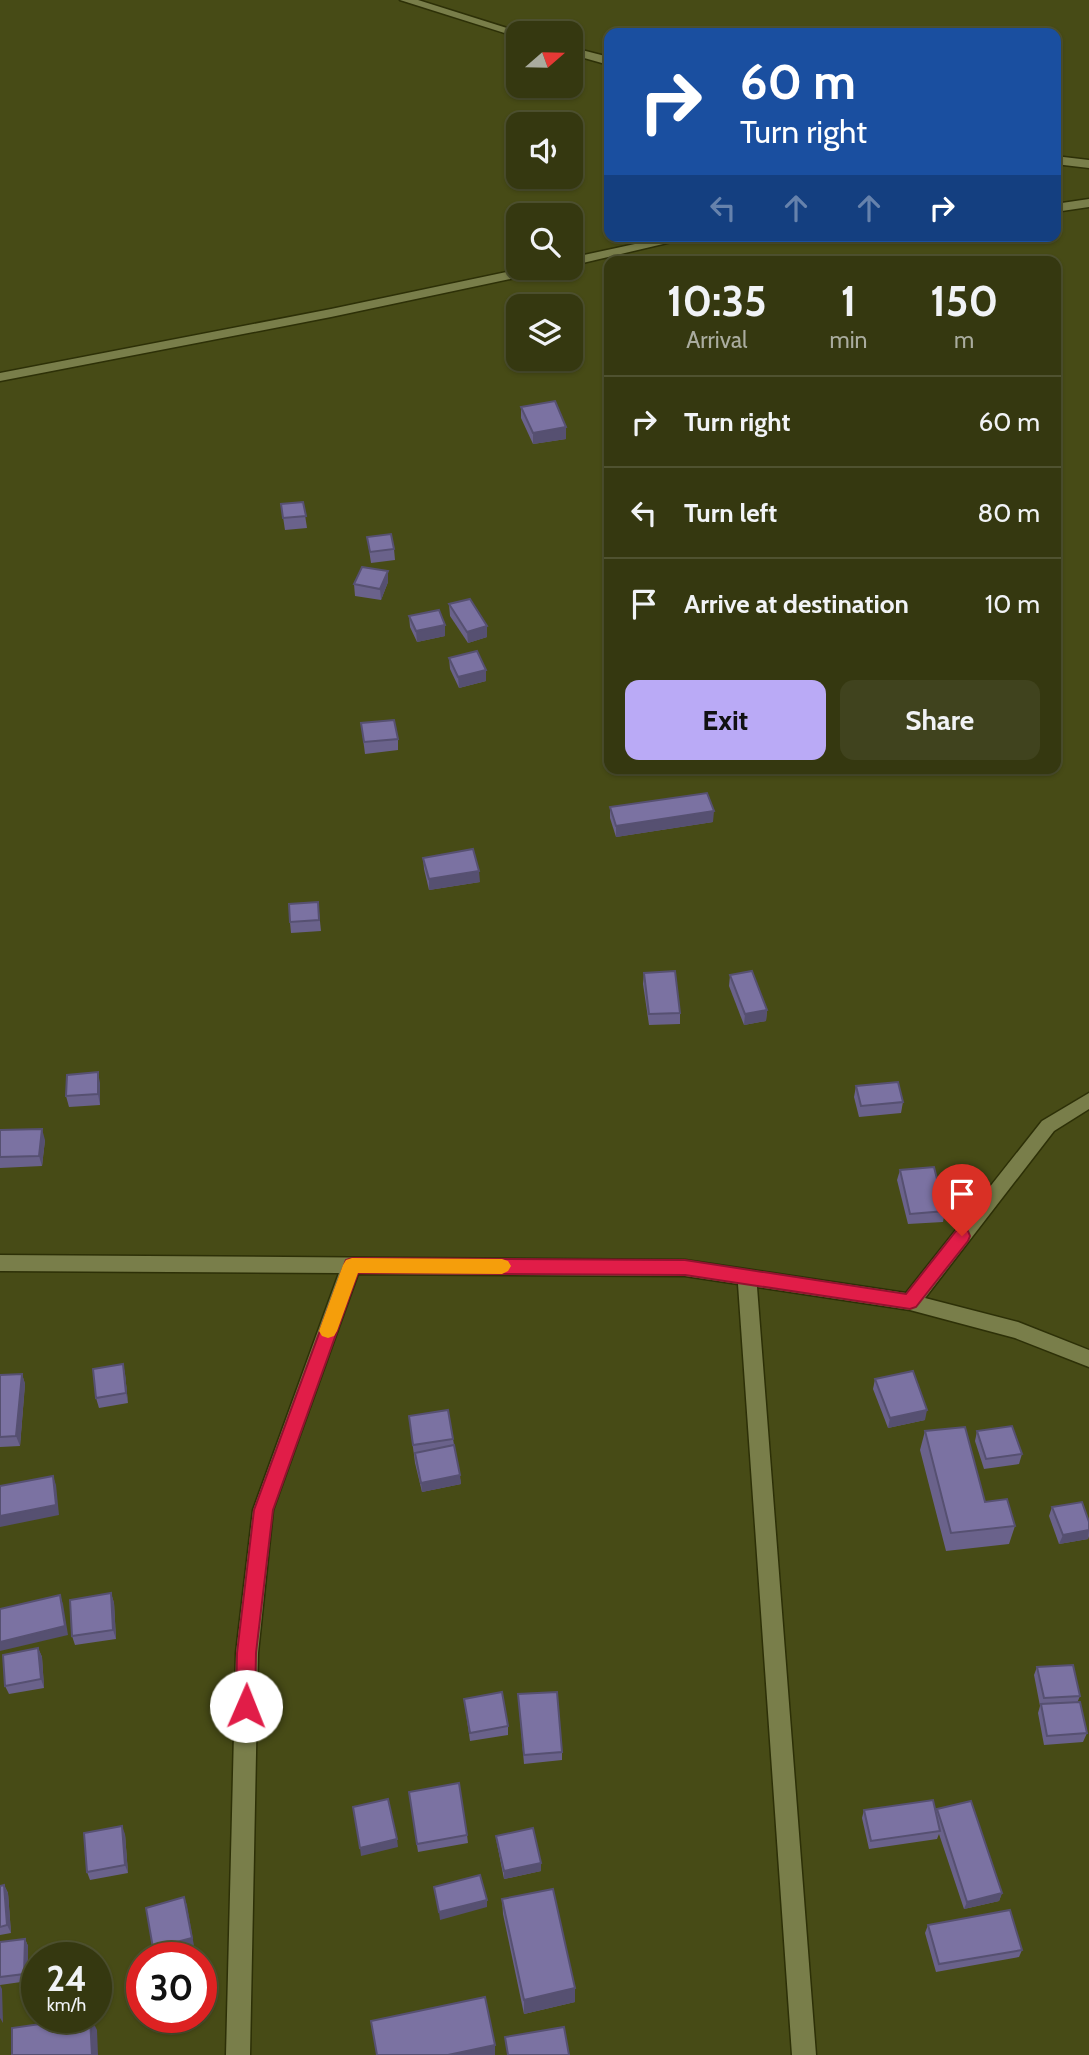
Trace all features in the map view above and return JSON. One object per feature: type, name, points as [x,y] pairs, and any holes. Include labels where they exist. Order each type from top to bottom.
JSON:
[{"type":"street","points":[[405,0],[506,30]]},
{"type":"street","points":[[583,54],[604,60]]},
{"type":"street","points":[[1061,161],[1089,164]]},
{"type":"street","points":[[1061,207],[1089,203]]},
{"type":"street","points":[[583,259],[663,242]]},
{"type":"street","points":[[0,377],[331,313],[506,276]]},
{"type":"street","points":[[910,1302],[1048,1126],[1089,1100]]},
{"type":"street","points":[[0,1263],[685,1268],[910,1302],[1018,1330],[1089,1359]]},
{"type":"street","points":[[238,2055],[247,1653],[263,1510],[352,1265]]},
{"type":"street","points":[[747,1277],[804,2055]]},
{"type":"building","points":[[555,401],[566,427],[533,433],[521,407]]},
{"type":"building","points":[[303,502],[306,516],[283,518],[281,504]]},
{"type":"building","points":[[391,534],[394,549],[370,552],[367,537]]},
{"type":"building","points":[[362,567],[388,571],[380,589],[354,584]]},
{"type":"building","points":[[470,599],[487,626],[467,632],[449,604]]},
{"type":"building","points":[[439,610],[445,625],[416,631],[409,616]]},
{"type":"building","points":[[477,651],[486,670],[458,677],[449,658]]},
{"type":"building","points":[[394,720],[398,739],[364,742],[361,723]]},
{"type":"building","points":[[707,793],[714,811],[616,826],[610,807]]},
{"type":"building","points":[[473,849],[479,871],[429,879],[423,858]]},
{"type":"building","points":[[318,902],[319,920],[290,922],[289,904]]},
{"type":"building","points":[[675,971],[680,1013],[649,1014],[644,973]]},
{"type":"building","points":[[752,971],[767,1010],[745,1014],[730,975]]},
{"type":"building","points":[[98,1072],[98,1094],[66,1096],[67,1075]]},
{"type":"building","points":[[898,1082],[903,1102],[861,1106],[856,1086]]},
{"type":"building","points":[[42,1129],[39,1156],[0,1157],[0,1130]]},
{"type":"building","points":[[934,1167],[945,1211],[910,1214],[900,1170]]},
{"type":"building","points":[[123,1364],[126,1393],[96,1398],[93,1369]]},
{"type":"building","points":[[913,1371],[927,1410],[890,1418],[875,1379]]},
{"type":"building","points":[[22,1374],[16,1436],[0,1437],[0,1375]]},
{"type":"building","points":[[448,1410],[453,1439],[413,1445],[409,1416]]},
{"type":"building","points":[[1012,1426],[1022,1454],[986,1459],[977,1431]]},
{"type":"building","points":[[965,1427],[985,1502],[1007,1499],[1015,1526],[951,1533],[925,1431]]},
{"type":"building","points":[[454,1445],[460,1475],[421,1483],[415,1453]]},
{"type":"building","points":[[53,1476],[56,1505],[0,1516],[0,1486]]},
{"type":"building","points":[[1082,1502],[1089,1530],[1063,1535],[1052,1507]]},
{"type":"building","points":[[111,1593],[113,1630],[72,1636],[70,1600]]},
{"type":"building","points":[[60,1595],[65,1626],[0,1642],[0,1609]]},
{"type":"building","points":[[38,1648],[41,1679],[5,1686],[3,1655]]},
{"type":"building","points":[[1073,1665],[1080,1696],[1044,1698],[1037,1667]]},
{"type":"building","points":[[502,1692],[508,1726],[470,1733],[464,1699]]},
{"type":"building","points":[[557,1692],[562,1752],[524,1755],[518,1694]]},
{"type":"building","points":[[1080,1702],[1087,1733],[1047,1736],[1041,1704]]},
{"type":"building","points":[[459,1783],[467,1835],[417,1844],[409,1792]]},
{"type":"building","points":[[388,1799],[397,1839],[360,1848],[353,1807]]},
{"type":"building","points":[[933,1800],[940,1831],[871,1841],[864,1810]]},
{"type":"building","points":[[971,1801],[1002,1893],[967,1902],[937,1809]]},
{"type":"building","points":[[122,1826],[125,1865],[87,1872],[84,1833]]},
{"type":"building","points":[[533,1828],[541,1863],[504,1871],[496,1836]]},
{"type":"building","points":[[480,1875],[487,1900],[439,1912],[434,1887]]},
{"type":"building","points":[[4,1885],[7,1925],[0,1927],[0,1886]]},
{"type":"building","points":[[553,1889],[575,1988],[524,2000],[502,1899]]},
{"type":"building","points":[[184,1897],[192,1938],[176,1942],[152,1942],[146,1908]]},
{"type":"building","points":[[1010,1910],[1022,1950],[939,1964],[928,1925]]},
{"type":"building","points":[[25,1939],[25,1942],[21,1942],[21,1974],[0,1977],[0,1942]]},
{"type":"building","points":[[485,1997],[495,2045],[448,2055],[377,2055],[371,2021]]},
{"type":"building","points":[[21,2027],[21,2033],[91,2033],[92,2055],[12,2055],[12,2028]]},
{"type":"building","points":[[564,2027],[569,2055],[508,2055],[505,2037]]},
{"type":"slow traffic","points":[[328,1331],[352,1265],[502,1266]]},
{"type":"route","points":[[246,1706],[247,1653],[263,1510],[352,1265],[685,1268],[910,1302],[962,1236]]}]
